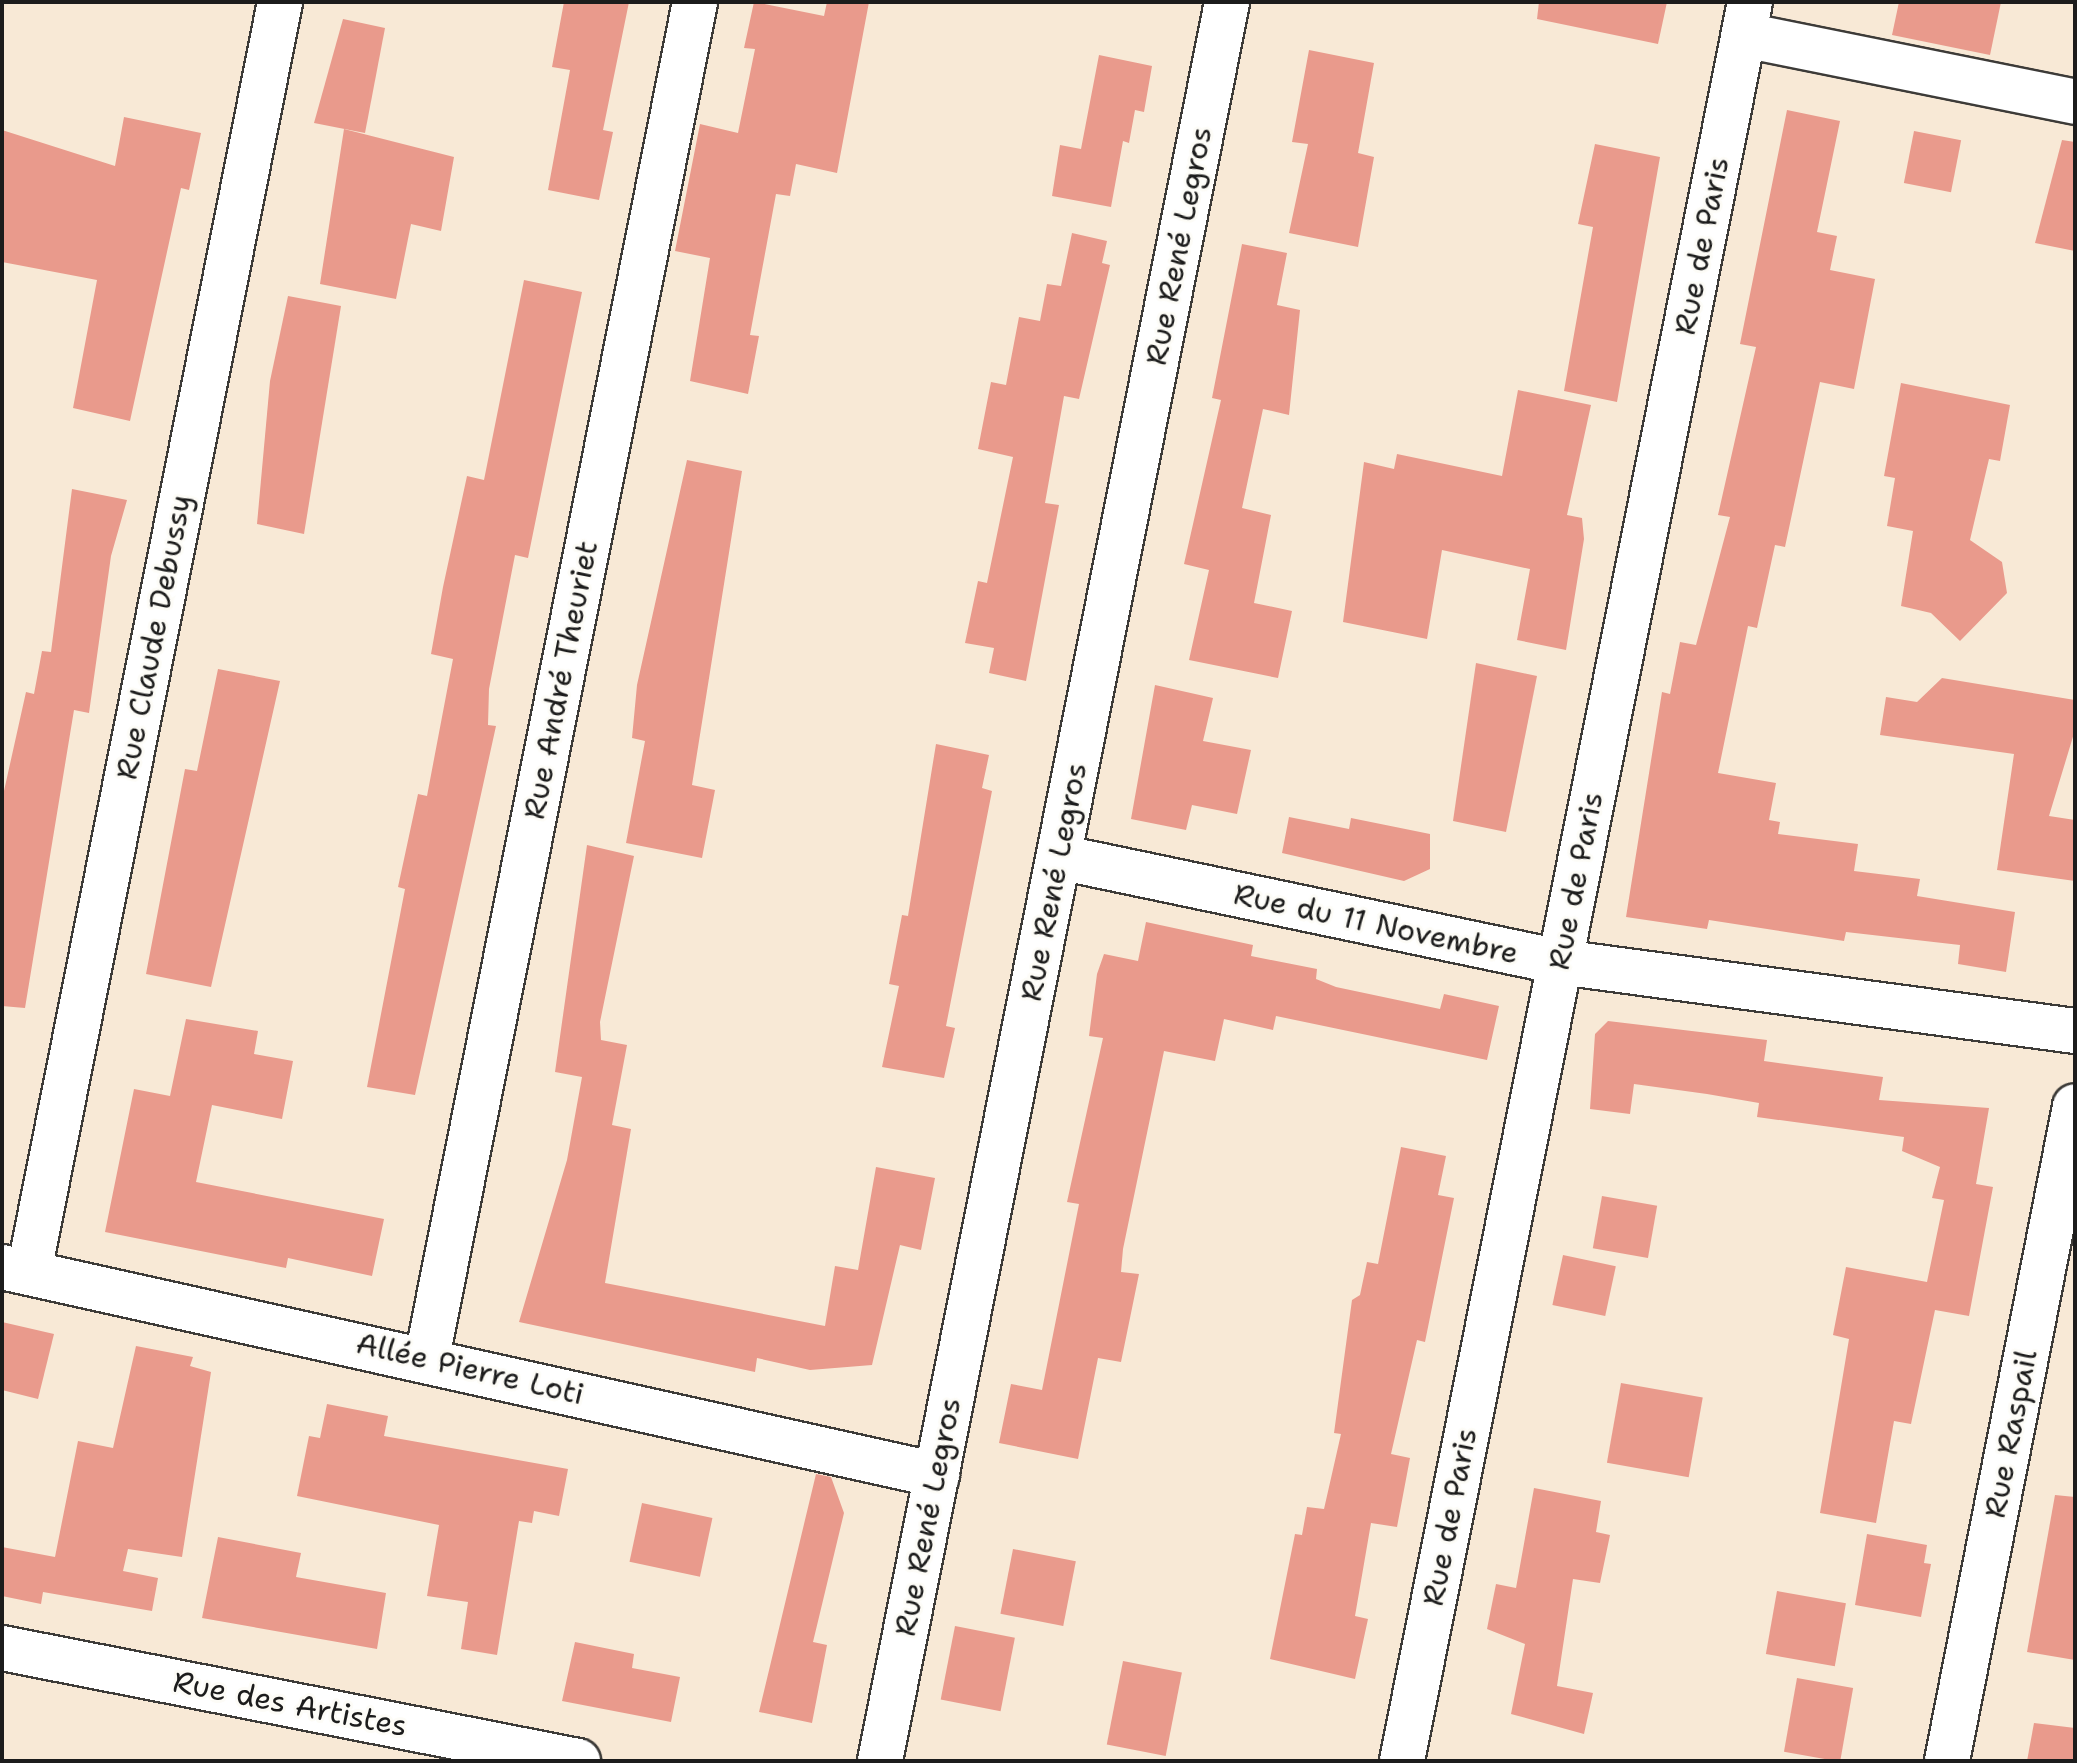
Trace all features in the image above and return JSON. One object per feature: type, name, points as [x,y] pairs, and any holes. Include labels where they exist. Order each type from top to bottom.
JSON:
[{"type":"street","name":"Rue Claude Debussy","points":[[15,1270],[280,2]]},
{"type":"street","name":"Rue André Theuriet","points":[[427,1358],[695,2]]},
{"type":"street","name":"Rue René Legros","points":[[880,1761],[1227,2]]},
{"type":"street","points":[[1747,18],[2075,102]]},
{"type":"street","name":"Rue de Paris","points":[[1402,1761],[1747,18]]},
{"type":"street","name":"Rue du 11 Novembre","points":[[1059,857],[1560,962],[2075,1031]]},
{"type":"street","name":"Rue Raspail","points":[[1947,1761],[2075,1106]]},
{"type":"street","name":"Allée Pierre Loti","points":[[15,1270],[427,1358],[937,1475]]},
{"type":"street","name":"Rue des Artistes","points":[[2,1648],[578,1761]]},
{"type":"building","points":[[564,2],[629,2],[603,130],[613,132],[599,200],[548,190],[570,70],[552,67]]},
{"type":"building","points":[[754,2],[824,16],[827,2],[869,2],[837,173],[796,164],[790,196],[776,194],[750,335],[759,336],[748,394],[690,381],[710,258],[675,251],[700,124],[738,133],[755,49],[744,48]]},
{"type":"building","points":[[1539,2],[1667,2],[1658,44],[1537,19]]},
{"type":"building","points":[[1899,2],[2001,2],[1990,55],[1892,35]]},
{"type":"building","points":[[343,19],[385,28],[365,133],[314,123]]},
{"type":"building","points":[[1309,50],[1374,63],[1358,153],[1374,157],[1358,247],[1289,233],[1308,144],[1292,142]]},
{"type":"building","points":[[1099,55],[1152,66],[1144,112],[1135,110],[1129,143],[1123,141],[1111,207],[1052,196],[1060,145],[1081,149]]},
{"type":"building","points":[[1787,110],[1840,121],[1817,232],[1837,236],[1830,270],[1875,279],[1854,389],[1820,382],[1785,547],[1775,545],[1757,628],[1748,626],[1718,773],[1776,783],[1769,820],[1780,822],[1778,834],[1858,844],[1854,871],[1920,879],[1917,896],[2015,912],[2006,972],[1958,964],[1960,945],[1846,932],[1844,941],[1709,920],[1707,929],[1626,917],[1662,692],[1670,694],[1680,642],[1696,645],[1730,517],[1718,515],[1756,347],[1740,344]]},
{"type":"building","points":[[124,117],[201,133],[189,190],[181,188],[130,421],[73,408],[97,280],[2,262],[2,130],[115,166]]},
{"type":"building","points":[[344,129],[454,157],[441,231],[411,224],[396,299],[320,284]]},
{"type":"building","points":[[1914,131],[1961,140],[1951,192],[1904,183]]},
{"type":"building","points":[[2062,140],[2075,142],[2075,251],[2035,243]]},
{"type":"building","points":[[1595,144],[1660,157],[1617,402],[1564,391],[1593,227],[1578,224]]},
{"type":"building","points":[[1072,233],[1107,241],[1102,263],[1110,265],[1079,399],[1064,396],[1045,503],[1059,505],[1026,681],[989,673],[994,648],[965,643],[978,581],[987,583],[1013,457],[978,449],[991,382],[1006,385],[1019,317],[1040,321],[1047,284],[1061,286]]},
{"type":"building","points":[[1242,244],[1287,253],[1277,305],[1300,310],[1289,415],[1263,409],[1242,508],[1271,515],[1254,603],[1292,611],[1278,678],[1189,660],[1209,570],[1184,564],[1221,400],[1212,398]]},
{"type":"building","points":[[524,280],[582,292],[528,558],[515,555],[489,689],[488,725],[496,726],[415,1095],[367,1087],[405,889],[398,887],[418,794],[427,796],[453,659],[431,654],[443,587],[467,476],[484,480]]},
{"type":"building","points":[[288,296],[341,306],[304,534],[257,524],[270,381]]},
{"type":"building","points":[[1901,383],[2010,405],[2000,461],[1989,459],[1970,540],[2002,562],[2007,593],[1960,641],[1931,613],[1901,606],[1913,531],[1887,526],[1895,478],[1884,476]]},
{"type":"building","points":[[1518,390],[1591,405],[1567,515],[1582,518],[1584,539],[1566,650],[1517,640],[1530,569],[1442,550],[1427,639],[1343,622],[1364,462],[1394,469],[1397,454],[1502,476]]},
{"type":"building","points":[[687,460],[742,471],[692,785],[715,790],[702,858],[626,843],[645,741],[632,738],[637,685]]},
{"type":"building","points":[[72,489],[127,500],[111,556],[89,713],[74,710],[25,1008],[2,1006],[2,800],[26,692],[34,694],[42,651],[51,652]]},
{"type":"building","points":[[1476,663],[1537,676],[1506,832],[1453,821]]},
{"type":"building","points":[[218,669],[280,681],[211,987],[146,974],[185,769],[197,771]]},
{"type":"building","points":[[1942,678],[2075,700],[2075,730],[2049,816],[2075,820],[2075,881],[1997,870],[2014,754],[1880,735],[1886,697],[1917,702]]},
{"type":"building","points":[[1155,685],[1213,698],[1203,741],[1251,750],[1237,814],[1192,805],[1186,830],[1131,819]]},
{"type":"building","points":[[936,744],[989,755],[982,788],[992,791],[946,1026],[955,1028],[944,1078],[882,1067],[899,986],[889,984],[902,915],[908,916]]},
{"type":"building","points":[[1289,817],[1349,829],[1351,818],[1430,834],[1430,869],[1404,881],[1282,853]]},
{"type":"building","points":[[587,845],[634,856],[600,1022],[601,1040],[627,1045],[612,1125],[631,1129],[605,1283],[825,1326],[835,1266],[858,1270],[876,1167],[935,1178],[921,1250],[900,1245],[872,1365],[810,1370],[757,1358],[755,1372],[519,1322],[567,1160],[582,1077],[555,1072]]},
{"type":"building","points":[[1146,922],[1253,945],[1251,956],[1317,969],[1316,979],[1336,987],[1440,1009],[1444,994],[1499,1006],[1487,1060],[1276,1016],[1273,1030],[1224,1019],[1215,1061],[1164,1051],[1123,1249],[1121,1272],[1139,1274],[1121,1362],[1098,1358],[1078,1459],[999,1443],[1011,1384],[1042,1390],[1079,1204],[1067,1202],[1103,1038],[1089,1036],[1097,974],[1104,954],[1138,961]]},
{"type":"building","points":[[186,1019],[258,1031],[254,1054],[293,1061],[282,1119],[212,1105],[196,1182],[384,1219],[372,1276],[288,1258],[286,1268],[105,1232],[134,1089],[170,1096]]},
{"type":"building","points":[[1608,1021],[1767,1040],[1764,1061],[1883,1077],[1879,1100],[1989,1108],[1976,1184],[1993,1187],[1969,1316],[1935,1310],[1911,1424],[1894,1421],[1876,1523],[1820,1513],[1849,1339],[1833,1335],[1846,1267],[1927,1282],[1944,1200],[1932,1198],[1940,1167],[1902,1151],[1904,1137],[1757,1117],[1759,1103],[1707,1094],[1634,1084],[1630,1114],[1590,1109],[1595,1034]]},
{"type":"building","points":[[1401,1147],[1446,1156],[1438,1195],[1454,1198],[1425,1342],[1417,1340],[1391,1454],[1410,1458],[1397,1527],[1371,1523],[1355,1616],[1368,1619],[1355,1679],[1270,1659],[1295,1534],[1302,1535],[1307,1507],[1324,1509],[1341,1434],[1334,1433],[1352,1300],[1360,1295],[1367,1262],[1378,1264]]},
{"type":"building","points":[[1602,1196],[1657,1206],[1648,1258],[1593,1248]]},
{"type":"building","points":[[1563,1255],[1616,1266],[1605,1316],[1552,1305]]},
{"type":"building","points":[[2,1322],[54,1334],[38,1399],[2,1390]]},
{"type":"building","points":[[136,1346],[193,1357],[190,1366],[211,1372],[182,1557],[128,1549],[123,1571],[158,1578],[152,1611],[43,1592],[41,1604],[2,1596],[2,1547],[55,1557],[78,1441],[113,1448]]},
{"type":"building","points":[[1621,1383],[1703,1397],[1689,1477],[1607,1463]]},
{"type":"building","points":[[327,1404],[388,1416],[384,1436],[568,1469],[559,1516],[534,1511],[532,1523],[519,1521],[497,1655],[461,1649],[468,1602],[427,1596],[439,1525],[297,1496],[309,1436],[320,1438]]},
{"type":"building","points":[[816,1474],[831,1477],[844,1513],[813,1642],[827,1645],[812,1723],[759,1712]]},
{"type":"building","points":[[1534,1488],[1601,1501],[1596,1532],[1610,1535],[1600,1583],[1573,1579],[1557,1686],[1593,1693],[1584,1734],[1511,1714],[1525,1644],[1487,1629],[1496,1584],[1516,1588]]},
{"type":"building","points":[[2055,1495],[2075,1497],[2075,1660],[2027,1652]]},
{"type":"building","points":[[642,1503],[712,1518],[700,1577],[630,1562]]},
{"type":"building","points":[[1867,1534],[1927,1545],[1924,1563],[1931,1564],[1921,1617],[1855,1605]]},
{"type":"building","points":[[218,1537],[301,1553],[296,1577],[386,1593],[377,1649],[202,1618]]},
{"type":"building","points":[[1013,1549],[1076,1561],[1063,1626],[1000,1614]]},
{"type":"building","points":[[1777,1591],[1846,1603],[1835,1666],[1766,1654]]},
{"type":"building","points":[[955,1626],[1015,1638],[1001,1711],[941,1700]]},
{"type":"building","points":[[575,1642],[634,1654],[632,1668],[680,1677],[671,1722],[562,1701]]},
{"type":"building","points":[[1123,1661],[1182,1672],[1166,1756],[1107,1744]]},
{"type":"building","points":[[1797,1678],[1853,1688],[1840,1761],[1784,1752]]},
{"type":"building","points":[[2034,1723],[2075,1728],[2075,1761],[2027,1761]]}]
